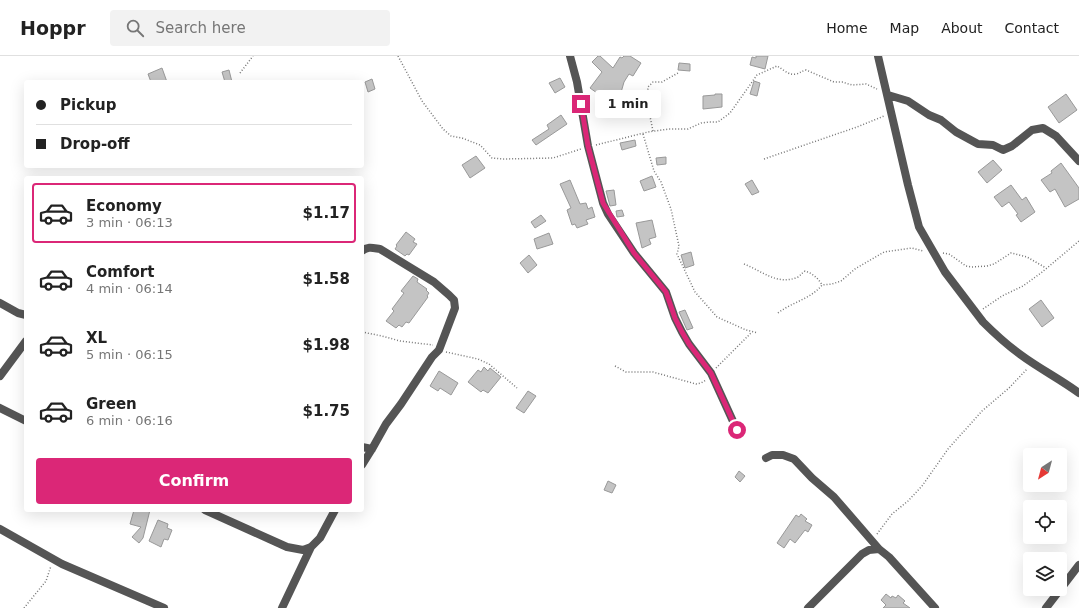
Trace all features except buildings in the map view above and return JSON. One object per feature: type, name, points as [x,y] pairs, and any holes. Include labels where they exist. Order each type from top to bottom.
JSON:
[{"type":"street","points":[[570,56],[577,82],[588,146],[603,203],[608,214],[634,253],[666,292],[675,318],[682,332],[689,344],[711,373],[737,430]]},
{"type":"street","points":[[878,56],[919,227],[945,272],[990,329],[1032,363],[1062,380],[1079,393]]},
{"type":"street","points":[[888,95],[908,101],[929,115],[941,120],[956,132],[978,144],[993,145],[1003,150],[1012,146],[1032,130],[1042,128],[1056,136],[1079,161]]},
{"type":"street","points":[[364,250],[371,247],[380,249],[434,282],[454,300],[455,308],[439,348],[386,424],[364,462]]},
{"type":"street","points":[[0,303],[24,314]]},
{"type":"street","points":[[0,376],[24,343]]},
{"type":"street","points":[[0,408],[24,420]]},
{"type":"street","points":[[364,447],[372,449]]},
{"type":"street","points":[[766,458],[772,455],[783,455],[794,459],[812,478],[834,497],[879,549],[889,557],[935,608]]},
{"type":"street","points":[[209,512],[287,548],[303,550],[311,547]]},
{"type":"street","points":[[282,608],[311,547],[320,538],[334,512]]},
{"type":"street","points":[[0,529],[62,564],[164,608]]},
{"type":"street","points":[[808,608],[862,554],[869,550],[879,549]]},
{"type":"street","points":[[1046,608],[1079,565]]},
{"type":"path","points":[[240,73],[252,56]]},
{"type":"path","points":[[398,56],[422,101],[443,129],[451,136],[462,138],[480,145],[492,158],[504,159],[553,158],[588,146],[642,134],[669,129],[688,129],[701,123],[718,122],[730,113],[757,74],[777,66],[789,74],[797,74],[803,70],[806,70],[834,82],[842,82],[852,86],[866,84],[888,95]]},
{"type":"path","points":[[653,132],[647,102],[648,87],[653,82],[662,82],[678,73]]},
{"type":"path","points":[[764,159],[892,113]]},
{"type":"path","points":[[642,134],[654,170],[663,186],[671,209],[679,246],[677,254],[694,292],[717,316],[752,332],[758,333]]},
{"type":"path","points":[[977,314],[1002,296],[1023,286],[1079,241]]},
{"type":"path","points":[[778,313],[818,290],[822,285],[841,281],[855,269],[884,252],[912,248],[934,251],[949,254],[966,266],[987,266],[994,264],[1011,253],[1027,257],[1046,268]]},
{"type":"path","points":[[744,264],[757,269],[766,276],[784,280],[800,276],[805,271],[809,272],[822,285]]},
{"type":"path","points":[[364,332],[439,348],[458,356],[478,359],[489,364],[517,388]]},
{"type":"path","points":[[615,366],[626,372],[653,372],[696,384],[704,381],[752,332]]},
{"type":"path","points":[[872,540],[892,514],[908,501],[922,486],[948,449],[982,411],[1008,388],[1032,363]]},
{"type":"path","points":[[24,608],[46,580],[50,572],[52,559]]},
{"type":"route","points":[[581,104],[588,146],[603,203],[608,214],[634,253],[666,292],[670,299],[671,308],[675,318],[682,332],[689,344],[711,373],[737,430]]}]
